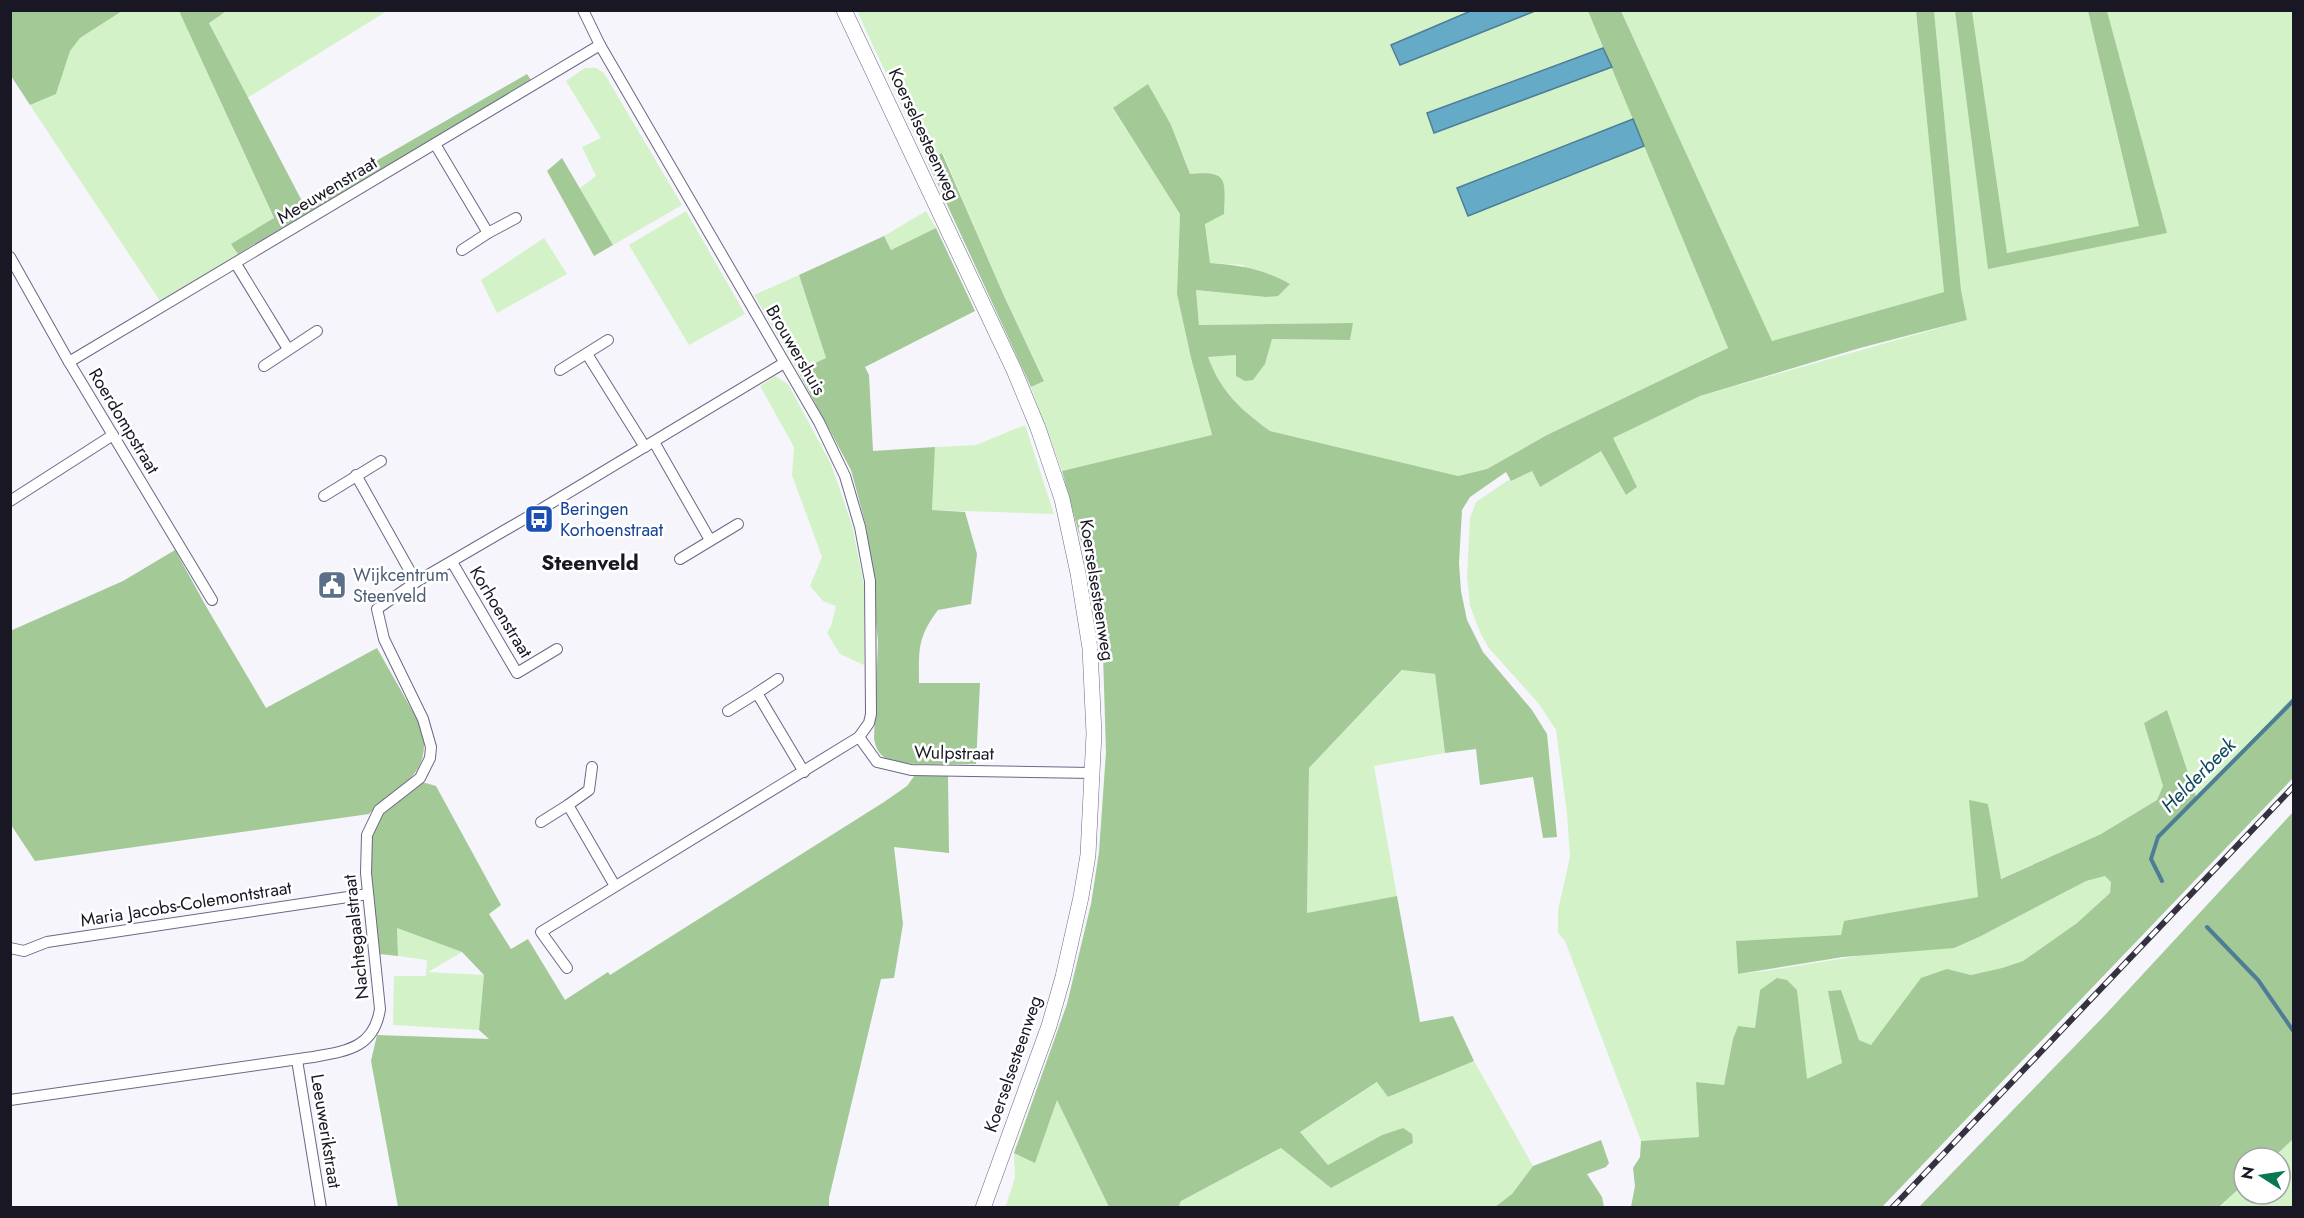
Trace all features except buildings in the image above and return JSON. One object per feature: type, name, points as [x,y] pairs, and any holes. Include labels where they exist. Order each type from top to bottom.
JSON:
[{"type":"street","name":"Brouwershuis","points":[[583,10],[600,45],[819,422],[845,476],[861,533],[870,581],[871,714],[869,723],[860,737]]},
{"type":"street","name":"Koerselsesteenweg","points":[[844,10],[1014,370],[1038,428],[1062,499],[1078,573],[1090,648],[1094,734],[1088,855],[1081,897],[1049,1026],[983,1208]]},
{"type":"street","name":"Meeuwenstraat","points":[[69,362],[600,45]]},
{"type":"street","points":[[435,144],[488,233]]},
{"type":"street","points":[[462,250],[516,218]]},
{"type":"street","name":"Roerdompstraat","points":[[10,257],[69,362],[212,600]]},
{"type":"street","points":[[236,264],[288,349]]},
{"type":"street","points":[[264,366],[316,331]]},
{"type":"street","points":[[560,370],[608,340]]},
{"type":"street","points":[[587,354],[649,444],[710,540]]},
{"type":"street","name":"Korhoenstraat","points":[[377,609],[416,582],[784,363]]},
{"type":"street","points":[[10,501],[113,435]]},
{"type":"street","points":[[324,496],[381,461]]},
{"type":"street","points":[[356,475],[416,582]]},
{"type":"street","points":[[680,559],[738,524]]},
{"type":"street","name":"Korhoenstraat","points":[[452,562],[517,673],[557,649]]},
{"type":"street","name":"Nachtegaalstraat","points":[[10,1100],[297,1060],[354,1048],[372,1034],[378,1022],[380,994],[368,894],[365,853],[367,835],[372,820],[379,810],[420,778],[430,758],[431,747],[423,719],[384,639],[377,609]]},
{"type":"street","points":[[728,711],[778,679]]},
{"type":"street","points":[[757,693],[804,772]]},
{"type":"street","name":"Wulpstraat","points":[[860,737],[877,762],[911,770],[1092,773]]},
{"type":"street","points":[[567,968],[541,932],[860,737]]},
{"type":"street","points":[[541,822],[589,790],[592,767]]},
{"type":"street","points":[[568,805],[615,886]]},
{"type":"street","name":"Maria Jacobs-Colemontstraat","points":[[10,948],[24,951],[47,942],[368,894]]},
{"type":"street","name":"Leeuwerikstraat","points":[[297,1060],[321,1208]]},
{"type":"green space","points":[[10,11],[122,11],[80,38],[70,51],[56,94],[30,105],[11,76]]},
{"type":"green space","points":[[122,11],[179,11],[274,219],[232,244],[238,254],[160,301],[30,105],[56,94],[70,51],[80,38]]},
{"type":"green space","points":[[179,11],[225,12],[209,23],[303,203],[527,74],[531,80],[238,254],[231,244],[274,218]]},
{"type":"green space","points":[[224,11],[387,11],[247,98],[209,22]]},
{"type":"green space","points":[[857,11],[1473,11],[1391,45],[1400,65],[1535,11],[1588,11],[1603,48],[1427,113],[1434,133],[1612,67],[1633,119],[1457,188],[1468,215],[1644,146],[1728,348],[1547,435],[1487,469],[1458,476],[1270,431],[1252,418],[1224,391],[1207,357],[1236,355],[1265,364],[1272,339],[1350,340],[1352,323],[1199,325],[1196,290],[1266,297],[1243,265],[1210,263],[1205,223],[1190,174],[1171,125],[1113,109],[1180,214],[1177,294],[1212,436],[1062,471],[1031,387],[1044,380],[1004,296],[943,153],[927,161]]},
{"type":"green space","points":[[1588,11],[1621,11],[1772,341],[1944,292],[1916,11],[1934,11],[1961,290],[1967,320],[1860,348],[1700,396],[1613,438],[1637,487],[1626,495],[1601,451],[1540,487],[1532,471],[1511,481],[1506,472],[1470,497],[1462,510],[1459,563],[1461,591],[1467,620],[1483,652],[1532,710],[1547,734],[1557,837],[1543,838],[1533,777],[1480,785],[1476,749],[1445,753],[1435,674],[1402,670],[1309,768],[1307,913],[1397,896],[1420,1022],[1453,1016],[1474,1061],[1388,1097],[1377,1082],[1300,1132],[1328,1165],[1382,1135],[1403,1128],[1412,1134],[1413,1143],[1331,1188],[1281,1148],[1181,1201],[1178,1208],[1109,1207],[1057,1100],[1035,1163],[1014,1153],[1067,1004],[1091,904],[1099,852],[1106,752],[1103,655],[1088,567],[1062,471],[1212,435],[1191,358],[1177,294],[1180,214],[1113,108],[1148,84],[1171,125],[1190,174],[1212,174],[1218,176],[1224,185],[1224,214],[1205,224],[1210,263],[1252,269],[1290,284],[1278,296],[1266,297],[1196,290],[1199,325],[1353,323],[1350,340],[1272,339],[1265,364],[1253,380],[1245,381],[1236,376],[1236,355],[1208,357],[1219,380],[1233,399],[1270,431],[1458,476],[1487,469],[1547,435],[1728,348]]},
{"type":"green space","points":[[1621,11],[1916,11],[1944,292],[1772,341]]},
{"type":"green space","points":[[1934,11],[1955,11],[1988,268],[2166,233],[2107,11],[2293,11],[2293,697],[2196,801],[2167,711],[2144,723],[2163,786],[2157,800],[2101,834],[2000,879],[1988,804],[1978,897],[1844,921],[1841,935],[1736,941],[1738,974],[1765,971],[1981,936],[2086,881],[2105,876],[2111,882],[2110,893],[2077,923],[2023,961],[1971,975],[1947,969],[1871,1045],[1859,1040],[1841,990],[1829,991],[1842,1063],[1806,1080],[1797,990],[1760,990],[1755,1028],[1738,1026],[1733,1039],[1724,1085],[1696,1082],[1699,1137],[1641,1141],[1565,941],[1558,933],[1558,910],[1570,857],[1556,730],[1539,704],[1488,647],[1481,634],[1470,606],[1467,576],[1470,518],[1476,502],[1510,479],[1532,471],[1540,487],[1601,450],[1626,495],[1637,487],[1612,438],[1700,396],[1967,320],[1961,290]]},
{"type":"green space","points":[[1955,11],[1972,11],[2007,253],[2139,226],[2088,11],[2107,11],[2167,233],[1988,269]]},
{"type":"green space","points":[[1972,11],[2088,11],[2139,227],[2007,253]]},
{"type":"green space","points":[[585,68],[596,68],[604,73],[682,205],[613,245],[579,189],[596,176],[582,147],[601,138],[566,81]]},
{"type":"green space","points":[[942,153],[1004,296],[1044,381],[1031,387],[927,161]]},
{"type":"green space","points":[[562,158],[613,245],[594,256],[547,171]]},
{"type":"green space","points":[[686,211],[745,314],[689,345],[629,245]]},
{"type":"green space","points":[[926,211],[936,228],[891,250],[884,236]]},
{"type":"green space","points":[[936,228],[975,311],[865,367],[869,375],[873,451],[935,447],[932,510],[965,512],[977,554],[971,604],[938,610],[926,629],[919,653],[919,683],[980,683],[976,764],[902,763],[885,758],[877,749],[874,738],[878,642],[866,526],[851,470],[798,371],[826,358],[799,275],[884,236],[891,250]]},
{"type":"green space","points":[[544,238],[567,274],[497,313],[481,280]]},
{"type":"green space","points":[[799,275],[826,358],[798,371],[754,295]]},
{"type":"green space","points":[[775,376],[788,384],[831,464],[852,525],[864,585],[864,665],[840,654],[827,633],[836,606],[823,601],[810,586],[822,557],[792,475],[794,447],[760,386]]},
{"type":"green space","points":[[1025,425],[1054,514],[932,510],[935,447],[976,445]]},
{"type":"green space","points":[[175,550],[266,708],[377,648],[422,728],[424,745],[422,758],[410,778],[369,814],[35,861],[11,825],[10,631],[123,581]]},
{"type":"green space","points":[[1403,670],[1435,674],[1445,753],[1374,766],[1397,896],[1307,914],[1309,768]]},
{"type":"green space","points":[[2293,697],[2293,778],[1882,1207],[1631,1207],[1635,1186],[1633,1168],[1640,1157],[1641,1141],[1699,1137],[1696,1082],[1724,1085],[1733,1039],[1738,1026],[1755,1028],[1760,990],[1777,978],[1787,980],[1797,990],[1807,1079],[1842,1063],[1828,991],[1841,990],[1859,1040],[1871,1045],[1921,978],[1947,969],[1971,975],[2023,961],[2077,923],[2110,893],[2111,882],[2105,876],[2086,881],[1954,948],[1843,957],[1738,974],[1736,941],[1841,935],[1844,921],[1978,897],[1969,800],[1988,804],[2001,879],[2101,834],[2157,800],[2163,786],[2144,723],[2167,710],[2197,800]]},
{"type":"green space","points":[[915,775],[948,775],[949,853],[894,847],[903,924],[894,978],[881,979],[829,1198],[829,1207],[398,1207],[371,1061],[377,1035],[489,1039],[479,1030],[484,975],[462,952],[397,928],[398,956],[380,954],[369,858],[370,842],[381,816],[422,782],[436,786],[501,905],[489,914],[511,949],[528,939],[565,1000],[608,972],[610,975],[884,802],[907,786]]},
{"type":"green space","points":[[2293,812],[2293,1139],[2286,1146],[2232,1146],[2232,1195],[2219,1207],[1919,1207],[2105,1015]]},
{"type":"green space","points":[[397,928],[462,952],[428,972],[484,975],[479,1030],[393,1025],[394,976],[426,976],[427,960],[398,956]]},
{"type":"green space","points":[[1474,1061],[1533,1166],[1512,1194],[1495,1207],[1178,1208],[1181,1201],[1282,1148],[1331,1188],[1413,1143],[1403,1128],[1382,1135],[1328,1165],[1300,1132],[1378,1082],[1388,1097]]},
{"type":"green space","points":[[1057,1099],[1109,1207],[1005,1208],[1015,1178],[1014,1153],[1035,1162]]},
{"type":"green space","points":[[2293,1139],[2293,1207],[2219,1208],[2232,1196],[2232,1206],[2292,1206],[2292,1146],[2286,1146]]},
{"type":"green space","points":[[1601,1140],[1609,1163],[1606,1167],[1587,1174],[1602,1197],[1604,1207],[1495,1207],[1512,1194],[1533,1166]]},
{"type":"water","points":[[1473,10],[1535,11],[1400,65],[1391,45]]},
{"type":"water","points":[[1603,48],[1612,67],[1434,133],[1427,113]]},
{"type":"water","points":[[1633,119],[1644,146],[1468,216],[1457,188]]},
{"type":"waterway","name":"Helderbeek","points":[[2162,881],[2151,859],[2158,837],[2294,700]]},
{"type":"waterway","name":"Helderbeek","points":[[2207,927],[2258,980],[2294,1032]]},
{"type":"railway","points":[[1892,1208],[2294,786]]},
{"type":"place","name":"Beringen Korhoenstraat","points":[[539,519]]},
{"type":"place","name":"Wijkcentrum Steenveld","points":[[332,585]]},
{"type":"district","name":"Steenveld","points":[[590,563]]}]
